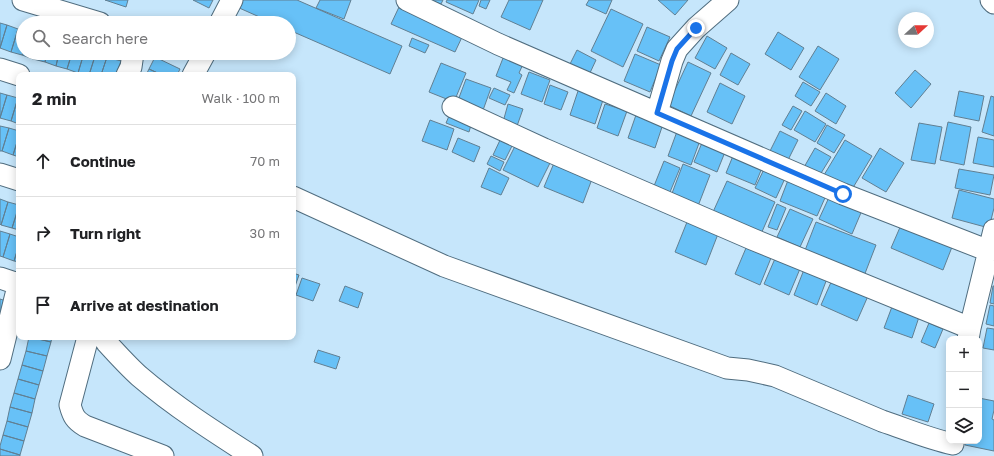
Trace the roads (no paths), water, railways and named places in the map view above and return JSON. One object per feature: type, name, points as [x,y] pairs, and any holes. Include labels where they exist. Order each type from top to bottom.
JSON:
[{"type":"street","points":[[23,0],[77,16]]},
{"type":"street","points":[[224,16],[232,0]]},
{"type":"street","points":[[407,0],[498,44],[843,194],[989,251]]},
{"type":"street","points":[[657,113],[677,49],[696,28],[728,0]]},
{"type":"street","points":[[991,0],[994,3]]},
{"type":"street","points":[[128,72],[132,60]]},
{"type":"street","points":[[195,72],[201,60]]},
{"type":"street","points":[[0,69],[16,74]]},
{"type":"street","points":[[453,107],[544,149],[969,334],[994,230]]},
{"type":"street","points":[[0,174],[16,179]]},
{"type":"street","points":[[296,198],[444,266],[727,368],[748,370],[775,376],[882,422],[937,440],[952,447]]},
{"type":"street","points":[[0,359],[12,282]]},
{"type":"street","points":[[87,340],[70,405],[74,418],[77,422],[85,426],[163,456]]},
{"type":"street","points":[[104,340],[138,375],[162,394],[206,426],[252,456]]}]
